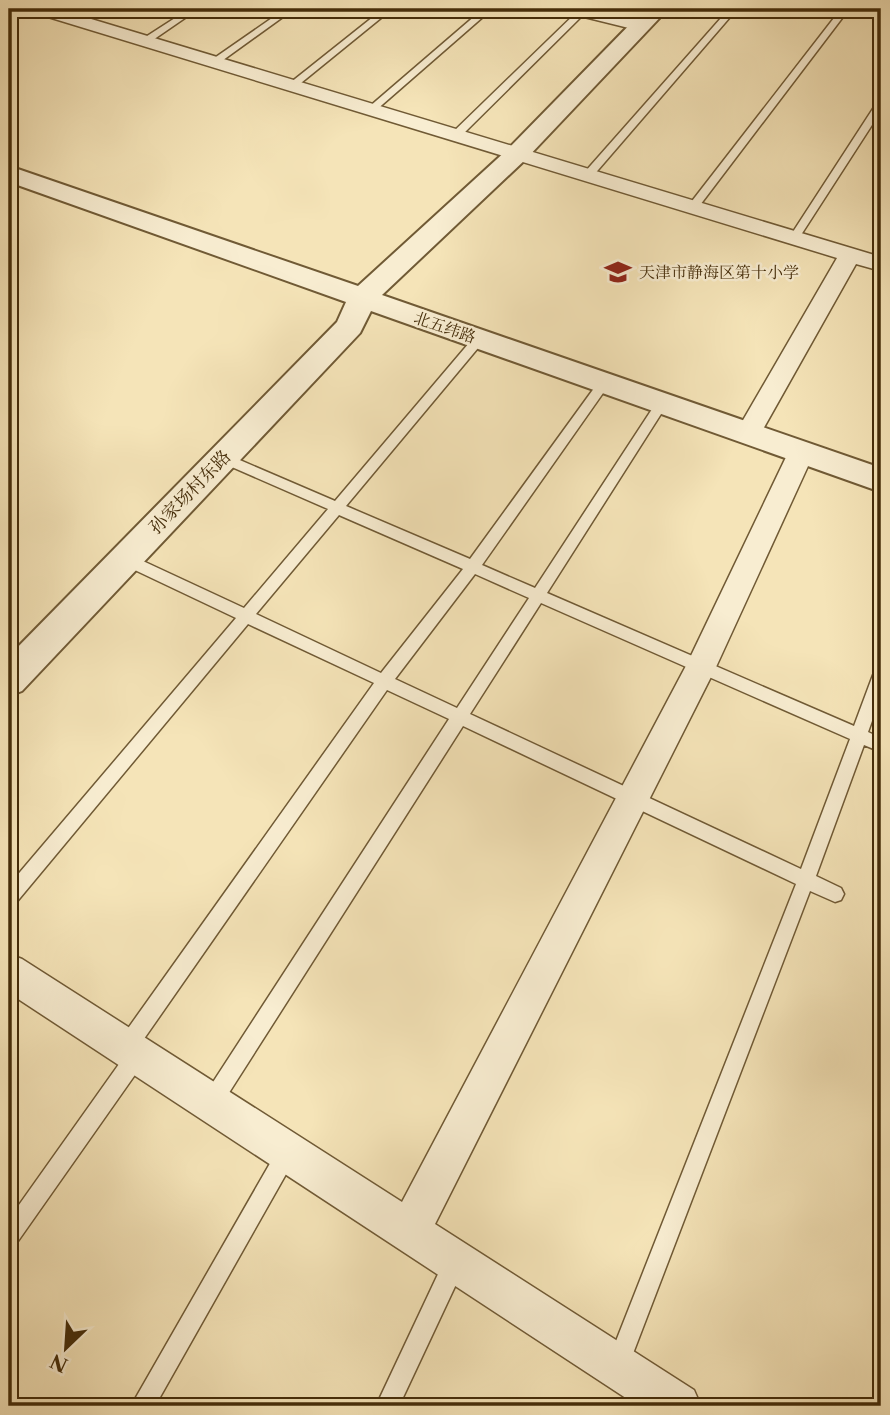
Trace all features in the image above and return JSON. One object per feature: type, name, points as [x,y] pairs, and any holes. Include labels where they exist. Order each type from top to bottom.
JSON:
[{"type":"street","points":[[41,9],[850,255],[879,259]]},
{"type":"street","points":[[581,10],[649,18]]},
{"type":"street","points":[[362,298],[517,154],[649,18]]},
{"type":"street","name":"北五纬路","points":[[9,174],[881,480]]},
{"type":"street","points":[[748,434],[850,255]]},
{"type":"street","name":"孙家场村东路","points":[[9,680],[350,326],[362,298]]},
{"type":"street","points":[[410,1232],[701,667],[801,453]]},
{"type":"street","points":[[9,972],[456,1262],[644,1391]]},
{"type":"lane","points":[[80,20],[98,9]]},
{"type":"lane","points":[[147,40],[194,9]]},
{"type":"lane","points":[[216,61],[290,9]]},
{"type":"lane","points":[[293,85],[388,9]]},
{"type":"lane","points":[[372,109],[488,9]]},
{"type":"lane","points":[[588,175],[733,9]]},
{"type":"lane","points":[[693,207],[845,9]]},
{"type":"lane","points":[[870,9],[881,11]]},
{"type":"lane","points":[[456,135],[581,10]]},
{"type":"lane","points":[[794,238],[881,104]]},
{"type":"lane","points":[[9,898],[479,339]]},
{"type":"lane","points":[[9,1237],[131,1051],[384,681],[472,567],[604,383]]},
{"type":"lane","points":[[211,1102],[662,403]]},
{"type":"lane","points":[[223,458],[881,746]]},
{"type":"lane","points":[[125,559],[835,894]]},
{"type":"lane","points":[[644,1391],[806,880],[881,675]]},
{"type":"lane","points":[[142,1406],[287,1153]]},
{"type":"lane","points":[[387,1406],[456,1262]]},
{"type":"place","name":"天津市静海区第十小学","points":[[618,272]]}]
